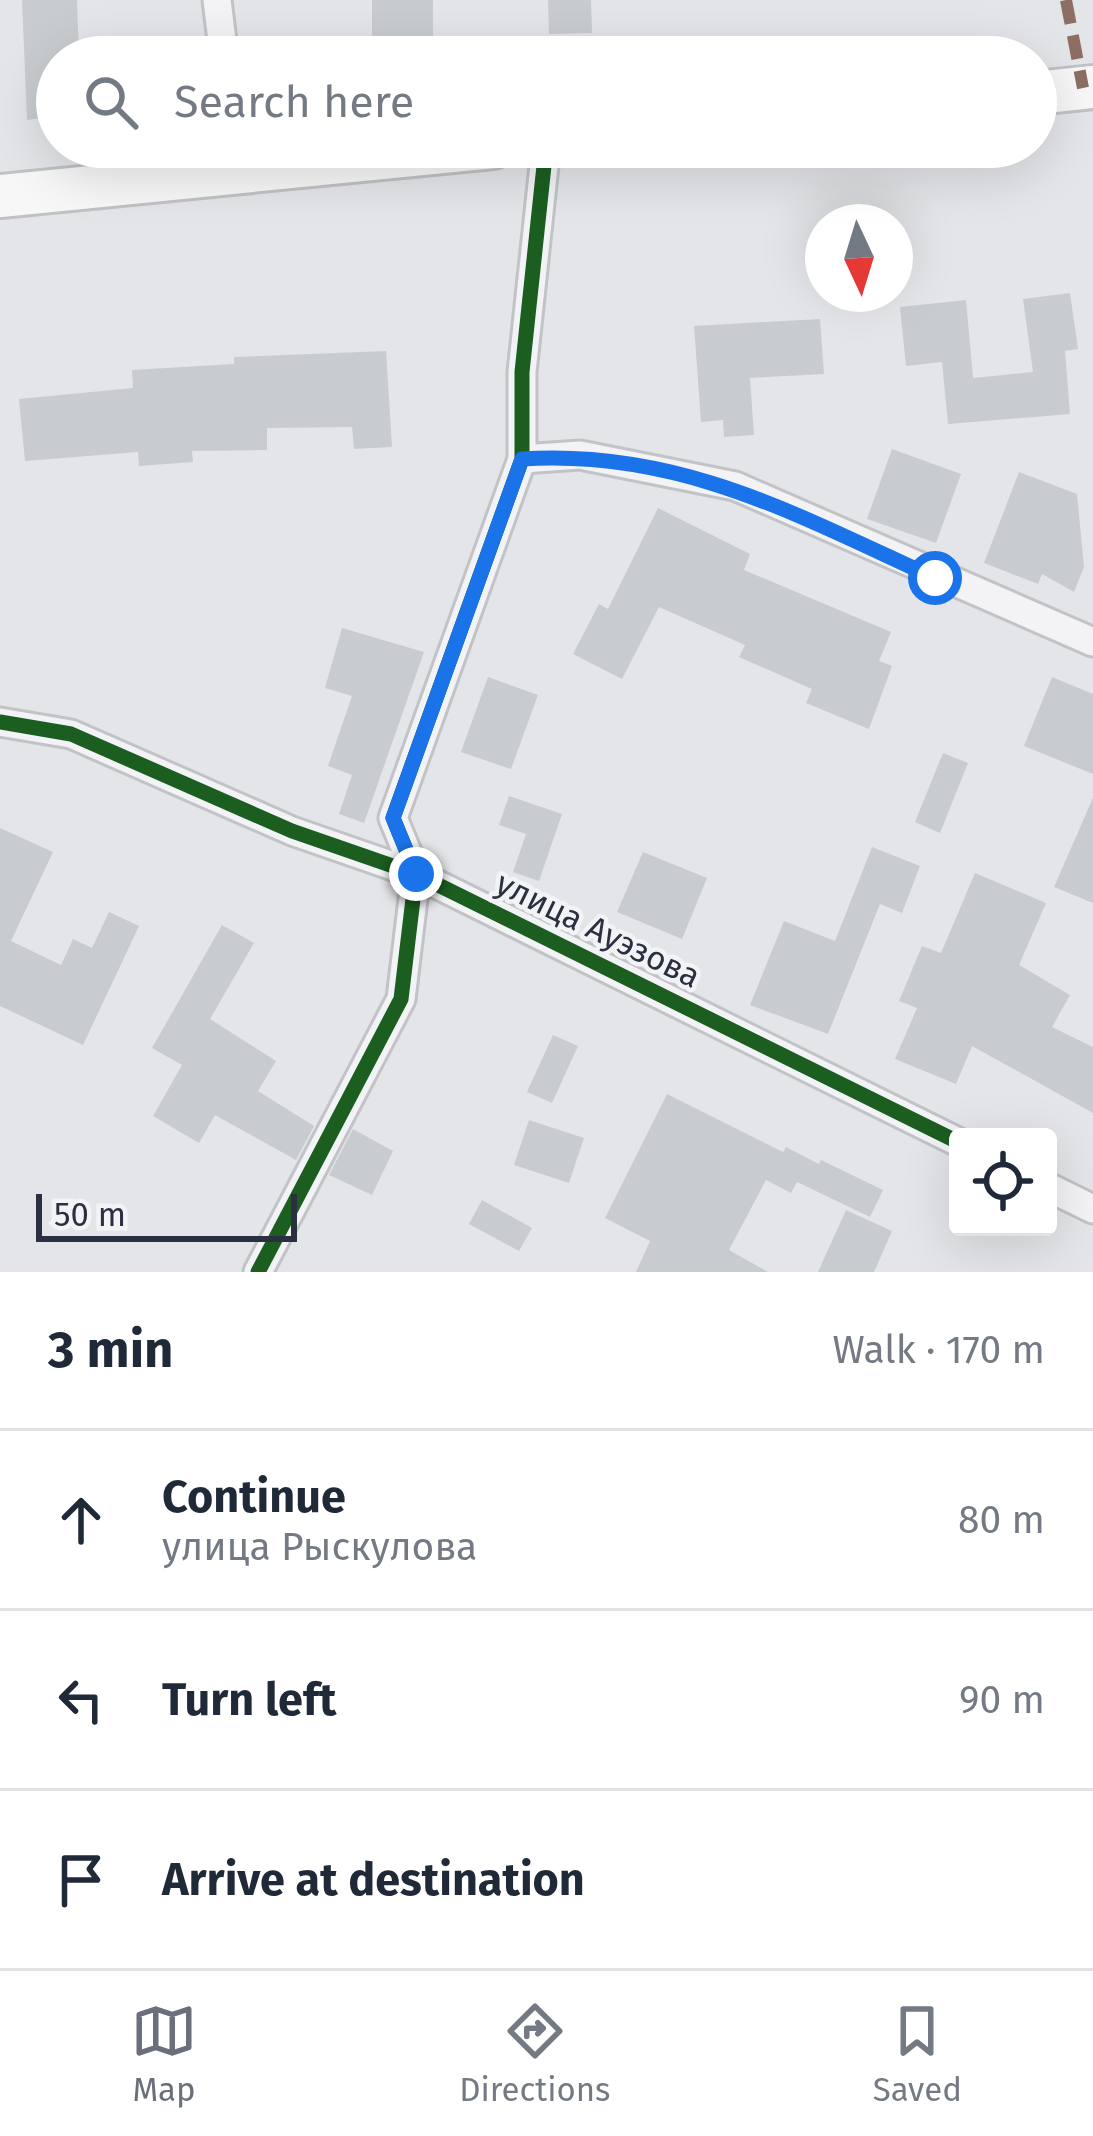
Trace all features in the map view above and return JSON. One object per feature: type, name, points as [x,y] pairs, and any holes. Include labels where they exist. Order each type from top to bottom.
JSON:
[{"type":"main road","points":[[1057,91],[1093,87]]},
{"type":"main road","points":[[0,196],[282,168]]},
{"type":"street","points":[[217,0],[221,36]]},
{"type":"street","points":[[259,1272],[401,999],[416,874],[393,818],[522,459],[522,372],[544,168]]},
{"type":"street","points":[[522,459],[580,455],[735,486],[1093,642]]},
{"type":"street","name":"улица Ауэзова","points":[[0,722],[70,734],[292,831],[416,874],[949,1138]]},
{"type":"street","points":[[1057,1191],[1093,1209]]},
{"type":"building","points":[[22,0],[77,0],[78,36],[36,36],[36,119],[27,120]]},
{"type":"building","points":[[372,0],[433,0],[433,36],[372,36]]},
{"type":"building","points":[[548,0],[591,0],[592,33],[549,34]]},
{"type":"building","points":[[1070,293],[1078,349],[1065,351],[1070,414],[948,424],[942,362],[906,366],[901,312],[913,312],[913,306],[966,300],[973,378],[1033,372],[1023,299]]},
{"type":"building","points":[[820,319],[824,374],[750,378],[754,435],[724,437],[723,420],[701,422],[694,326]]},
{"type":"building","points":[[386,351],[392,447],[354,449],[352,427],[267,428],[267,450],[192,451],[193,462],[139,466],[138,452],[25,461],[19,399],[133,388],[132,370],[234,364],[234,357]]},
{"type":"building","points":[[892,449],[961,474],[936,543],[867,519]]},
{"type":"building","points":[[1019,472],[1077,494],[1084,567],[1074,592],[1042,574],[1038,584],[984,563]]},
{"type":"building","points":[[658,508],[750,554],[744,570],[891,632],[879,661],[892,666],[869,729],[806,703],[812,689],[739,657],[745,645],[659,607],[622,679],[573,654],[599,604],[608,609]]},
{"type":"building","points":[[342,628],[424,652],[364,823],[339,814],[352,775],[328,766],[352,696],[325,688]]},
{"type":"building","points":[[488,677],[538,695],[511,769],[461,752]]},
{"type":"building","points":[[1052,677],[1093,694],[1093,774],[1024,746]]},
{"type":"building","points":[[943,753],[968,763],[940,833],[915,822]]},
{"type":"building","points":[[509,796],[562,814],[539,881],[513,872],[526,834],[499,825]]},
{"type":"building","points":[[1093,798],[1093,903],[1054,887]]},
{"type":"building","points":[[0,828],[53,852],[11,941],[61,965],[73,939],[92,948],[109,912],[139,926],[83,1045],[0,1006]]},
{"type":"building","points":[[872,847],[920,866],[902,913],[880,904],[828,1034],[750,1005],[784,921],[835,941]]},
{"type":"building","points":[[643,852],[707,878],[682,939],[617,912]]},
{"type":"building","points":[[975,873],[1046,903],[1019,965],[1070,995],[1052,1027],[1093,1047],[1093,1113],[972,1046],[956,1084],[895,1059],[917,1008],[899,1001],[922,946],[941,953]]},
{"type":"building","points":[[222,925],[254,943],[210,1019],[276,1061],[258,1091],[314,1126],[296,1160],[215,1115],[199,1143],[153,1116],[182,1065],[152,1048]]},
{"type":"building","points":[[553,1035],[578,1046],[552,1103],[527,1092]]},
{"type":"building","points":[[667,1094],[783,1152],[786,1147],[819,1164],[821,1160],[883,1190],[870,1217],[797,1182],[791,1193],[766,1180],[729,1250],[768,1272],[636,1272],[650,1241],[605,1218]]},
{"type":"building","points":[[529,1120],[584,1138],[569,1183],[514,1165]]},
{"type":"building","points":[[353,1129],[393,1151],[372,1195],[329,1175]]},
{"type":"building","points":[[482,1200],[532,1228],[519,1251],[469,1224]]},
{"type":"building","points":[[846,1210],[892,1231],[874,1272],[818,1272]]},
{"type":"marked path","points":[[1066,0],[1083,88]]},
{"type":"cycle path","points":[[258,1272],[401,999],[416,874],[393,818],[522,459],[522,372],[544,168]]},
{"type":"cycle path","points":[[0,722],[71,734],[292,831],[416,874],[949,1138]]},
{"type":"route","points":[[416,874],[393,818],[522,459],[580,455],[735,486],[935,578]]}]
